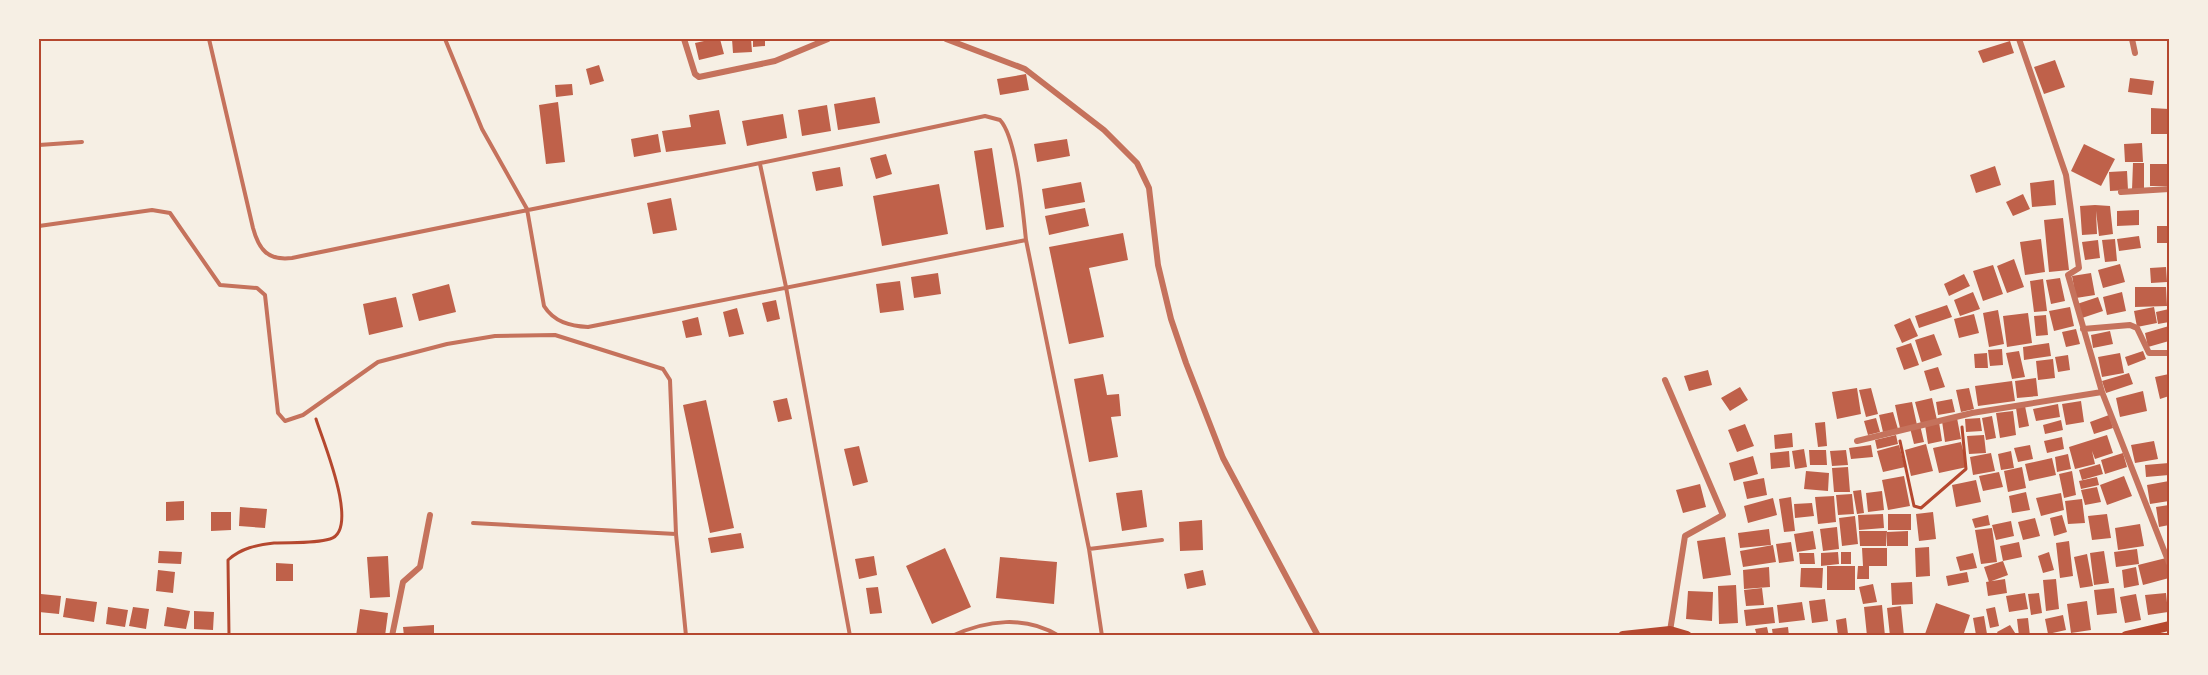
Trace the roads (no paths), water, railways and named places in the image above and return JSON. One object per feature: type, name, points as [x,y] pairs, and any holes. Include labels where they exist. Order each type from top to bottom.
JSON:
[{"type":"main road","points":[[2126,636],[2169,626]]},
{"type":"main road","points":[[1623,636],[1670,631],[1687,636]]},
{"type":"street","points":[[684,39],[695,74],[703,77],[776,61],[828,39]]},
{"type":"street","points":[[946,39],[1025,69],[1104,130],[1137,163],[1149,189],[1158,266],[1171,319],[1186,363],[1223,458],[1318,636]]},
{"type":"street","points":[[2019,39],[2066,175],[2079,267],[2068,274],[2083,329],[2102,392],[2169,563]]},
{"type":"street","points":[[2132,39],[2135,53]]},
{"type":"street","points":[[2121,192],[2169,189]]},
{"type":"street","points":[[2083,329],[2130,325],[2137,328],[2148,352],[2169,353]]},
{"type":"street","points":[[1665,380],[1723,515],[1685,536],[1670,631]]},
{"type":"street","points":[[1857,441],[1960,415],[2102,392]]},
{"type":"street","points":[[392,636],[403,582],[420,567],[430,515]]},
{"type":"lane","points":[[208,39],[259,246],[268,256],[282,259],[514,211],[760,164],[985,116],[996,118],[1004,124],[1008,133],[1022,201],[1026,240],[1089,549],[1102,636]]},
{"type":"lane","points":[[445,39],[482,129],[527,209],[544,306],[554,317],[568,324],[588,327],[1026,240]]},
{"type":"lane","points":[[39,145],[82,142]]},
{"type":"lane","points":[[760,164],[786,287],[850,636]]},
{"type":"lane","points":[[39,226],[152,210],[170,213],[220,285],[257,288],[265,295],[280,417],[291,421],[312,409],[378,362],[447,344],[495,336],[555,335],[667,371],[670,380],[676,534],[686,636]]},
{"type":"lane","points":[[473,523],[676,534]]},
{"type":"lane","points":[[1089,549],[1162,540]]},
{"type":"lane","points":[[952,636],[993,623],[1011,621],[1029,623],[1059,636]]}]
